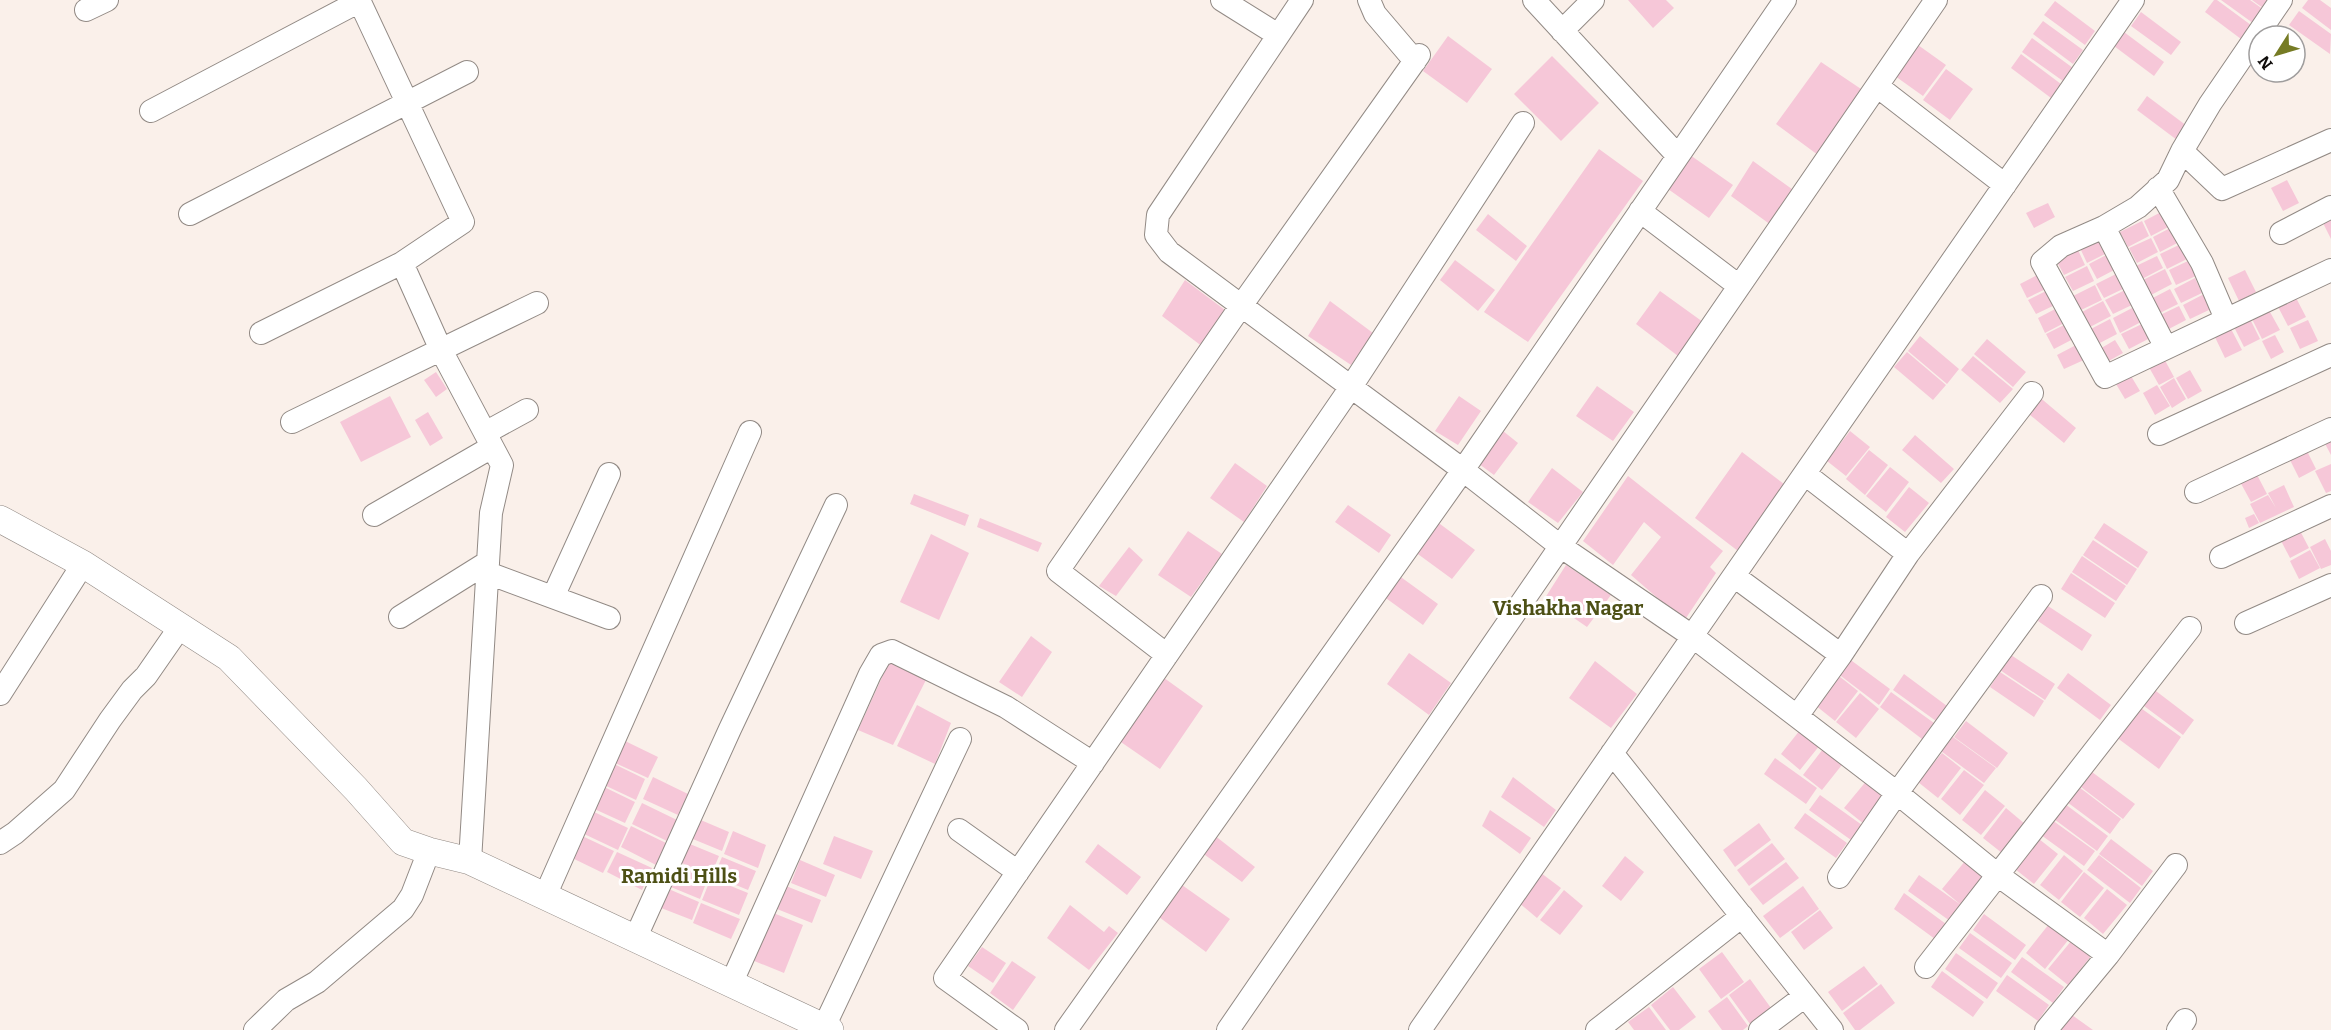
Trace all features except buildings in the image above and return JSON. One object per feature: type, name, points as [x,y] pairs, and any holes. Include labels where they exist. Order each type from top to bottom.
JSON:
[{"type":"street","points":[[86,10],[107,0]]},
{"type":"street","points":[[151,111],[359,0],[463,222],[402,263],[261,333]]},
{"type":"street","points":[[1222,0],[1278,35]]},
{"type":"street","points":[[1302,0],[1158,215],[1155,235],[1169,252],[1463,470],[1560,546],[1692,637],[1897,793],[1999,876],[2108,955]]},
{"type":"street","points":[[1167,655],[1058,571],[1241,306],[1417,58],[1375,14],[1369,0]]},
{"type":"street","points":[[1534,0],[1678,156]]},
{"type":"street","points":[[1562,31],[1593,0]]},
{"type":"street","points":[[1066,1030],[1463,470],[1785,0]]},
{"type":"street","points":[[1228,1030],[1936,0]]},
{"type":"street","points":[[1420,1030],[2133,0]]},
{"type":"street","points":[[2281,0],[2210,104],[2168,180],[2138,207],[2104,227],[2061,246],[2042,262],[2105,376],[2331,270]]},
{"type":"street","points":[[190,214],[467,72]]},
{"type":"street","points":[[1876,86],[2005,185]]},
{"type":"street","points":[[1017,1030],[945,978],[1351,387],[1523,123]]},
{"type":"street","points":[[2182,151],[2222,189],[2331,140]]},
{"type":"street","points":[[2158,188],[2202,263],[2226,319]]},
{"type":"street","points":[[2281,233],[2331,207]]},
{"type":"street","points":[[1640,211],[1739,286]]},
{"type":"street","points":[[2104,227],[2166,348]]},
{"type":"street","points":[[402,263],[441,350],[502,465],[491,513],[470,861]]},
{"type":"street","points":[[292,422],[537,303]]},
{"type":"street","points":[[2159,434],[2331,355]]},
{"type":"street","points":[[1797,716],[1841,655],[1908,554],[2032,393]]},
{"type":"street","points":[[374,515],[489,440],[527,410]]},
{"type":"street","points":[[2196,492],[2331,429]]},
{"type":"street","points":[[545,896],[750,432]]},
{"type":"street","points":[[553,597],[609,474]]},
{"type":"street","points":[[1805,474],[1908,554]]},
{"type":"street","points":[[635,939],[730,729],[836,505]]},
{"type":"street","points":[[2221,557],[2331,506]]},
{"type":"street","points":[[0,519],[83,564],[229,658],[356,789],[403,842],[470,861],[827,1029],[960,740]]},
{"type":"street","points":[[0,694],[83,564]]},
{"type":"street","points":[[488,568],[553,597],[609,618]]},
{"type":"street","points":[[400,617],[488,568]]},
{"type":"street","points":[[1734,576],[1841,655]]},
{"type":"street","points":[[2246,623],[2331,585]]},
{"type":"street","points":[[1839,877],[1897,793],[2041,596]]},
{"type":"street","points":[[0,843],[15,833],[63,790],[110,720],[132,690],[146,676],[180,627]]},
{"type":"street","points":[[1926,967],[2190,628]]},
{"type":"street","points":[[732,984],[870,674],[881,655],[892,651],[1006,707],[1093,763]]},
{"type":"street","points":[[1612,753],[1832,1030]]},
{"type":"street","points":[[959,830],[1018,872]]},
{"type":"street","points":[[255,1030],[286,1000],[317,982],[403,909],[412,895],[429,851]]},
{"type":"street","points":[[2046,1030],[2108,955],[2176,865]]},
{"type":"street","points":[[1597,1030],[1742,916]]},
{"type":"street","points":[[1760,1030],[1805,996]]},
{"type":"district","name":"Vishakha Nagar","points":[[1568,608]]},
{"type":"district","name":"Ramidi Hills","points":[[679,876]]}]
